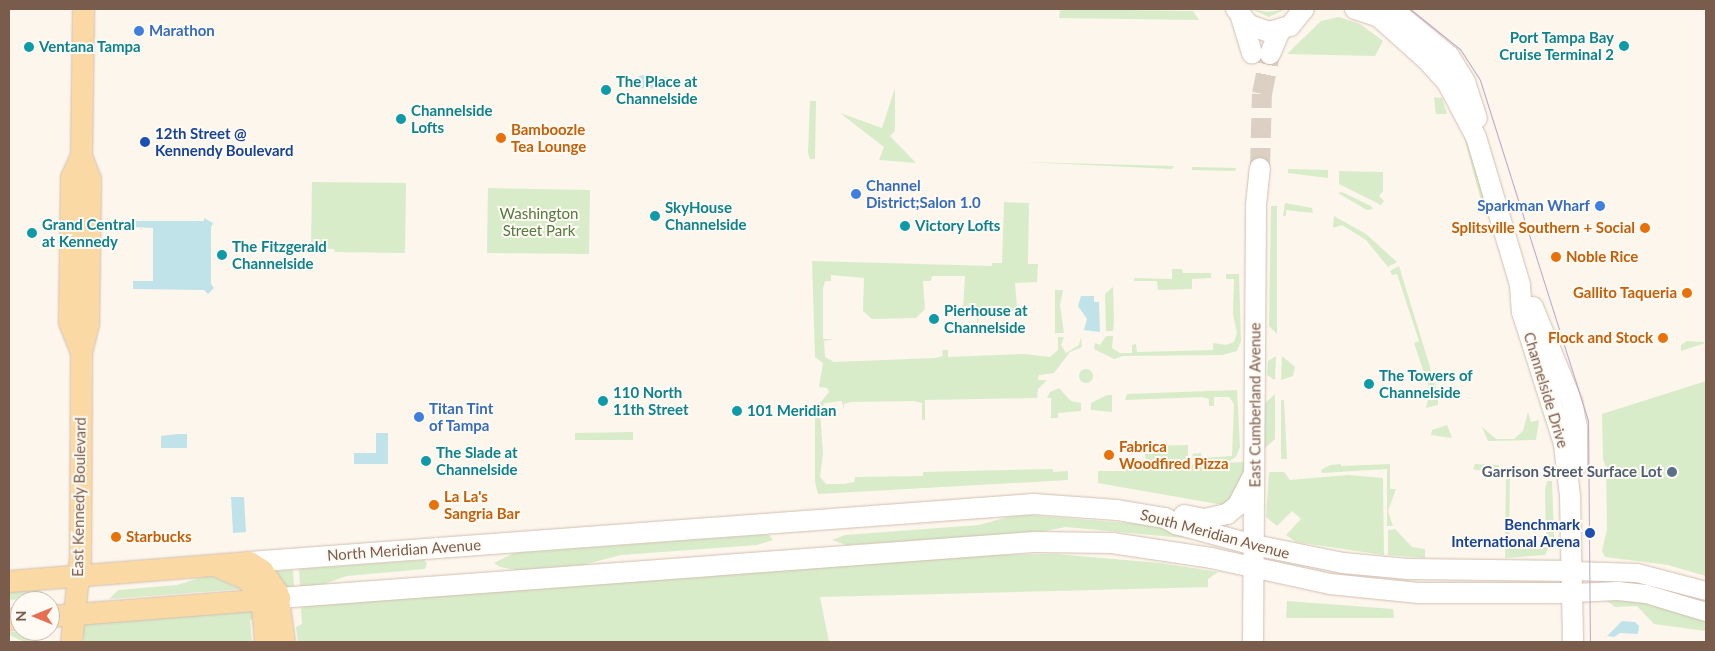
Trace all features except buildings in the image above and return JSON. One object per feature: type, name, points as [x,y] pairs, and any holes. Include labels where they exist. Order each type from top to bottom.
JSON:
[{"type":"main road","name":"East Kennedy Boulevard","points":[[71,642],[72,614],[78,576],[81,352],[69,322],[72,177],[82,156],[83,9]]},
{"type":"main road","points":[[1239,13],[1261,53],[1280,31],[1294,23],[1306,9]]},
{"type":"main road","name":"Channelside Drive","points":[[1355,9],[1379,17],[1428,60],[1447,82],[1476,137],[1520,285],[1528,332],[1561,433],[1570,496],[1573,642]]},
{"type":"main road","name":"Channelside Drive","points":[[1392,9],[1420,29],[1454,62],[1465,82],[1478,122],[1476,137]]},
{"type":"main road","points":[[1239,13],[1258,30],[1280,31]]},
{"type":"main road","name":"East Cumberland Avenue","points":[[1253,642],[1256,205],[1260,168]]},
{"type":"main road","name":"Channelside Drive","points":[[1520,285],[1534,308],[1572,402],[1576,427],[1577,480],[1570,496]]},
{"type":"main road","points":[[1528,332],[1542,354],[1553,386],[1572,402]]},
{"type":"main road","points":[[1165,518],[1179,514],[1205,519],[1227,514],[1238,505],[1255,472]]},
{"type":"main road","name":"South Meridian Avenue","points":[[798,522],[1034,504],[1117,510],[1165,518],[1176,524],[1254,545],[1306,557],[1370,566],[1572,571]]},
{"type":"main road","name":"North Meridian Avenue","points":[[9,581],[798,522]]},
{"type":"main road","name":"South Meridian Avenue","points":[[270,599],[1034,542],[1112,543],[1211,558],[1330,584],[1419,593],[1573,593]]},
{"type":"main road","points":[[249,562],[267,576],[270,599],[284,642]]},
{"type":"main road","points":[[214,565],[245,578],[270,599]]},
{"type":"main road","points":[[60,615],[270,599]]},
{"type":"main road","points":[[266,642],[270,599]]},
{"type":"street","points":[[1572,571],[1637,574],[1671,580],[1706,591]]},
{"type":"street","points":[[1573,593],[1618,591],[1652,595],[1706,612]]},
{"type":"green space","points":[[1060,9],[1193,11],[1199,20],[1059,18]]},
{"type":"green space","points":[[1251,9],[1268,12],[1286,9],[1269,17]]},
{"type":"green space","points":[[1339,17],[1360,24],[1383,41],[1375,56],[1287,54],[1321,21]]},
{"type":"green space","points":[[895,88],[895,131],[890,136],[916,163],[879,160],[884,147],[840,113],[882,128]]},
{"type":"green space","points":[[1434,97],[1442,98],[1447,114],[1436,114]]},
{"type":"green space","points":[[810,101],[816,101],[815,159],[810,159],[808,153]]},
{"type":"green space","points":[[1462,129],[1475,158],[1485,204],[1482,204]]},
{"type":"green space","points":[[1023,162],[1174,166],[1172,169]]},
{"type":"green space","points":[[1192,167],[1236,168],[1235,171],[1192,170]]},
{"type":"green space","points":[[1288,169],[1328,170],[1328,178],[1288,173]]},
{"type":"green space","points":[[1339,171],[1383,172],[1383,191],[1379,196],[1384,201],[1381,205],[1339,184]]},
{"type":"green space","points":[[312,182],[406,183],[405,253],[335,252],[334,249],[311,248]]},
{"type":"green space","name":"Washington Street Park","points":[[488,188],[590,190],[589,254],[487,253]]},
{"type":"green space","points":[[1342,192],[1371,206],[1373,209],[1367,210],[1338,193]]},
{"type":"green space","points":[[1004,202],[1029,203],[1028,264],[1038,264],[1037,282],[1015,283],[1017,308],[1008,316],[979,316],[977,329],[977,317],[972,317],[963,309],[965,276],[932,276],[931,281],[923,281],[925,309],[916,318],[872,319],[863,311],[864,278],[831,275],[831,281],[825,281],[823,289],[823,339],[834,339],[824,341],[825,357],[834,362],[935,358],[943,356],[942,350],[948,350],[948,357],[1024,354],[1050,357],[1058,350],[1058,337],[1064,337],[1061,345],[1066,353],[1079,345],[1081,337],[1082,347],[1070,352],[1054,373],[1039,375],[1038,380],[1047,380],[1038,389],[1037,398],[925,400],[925,420],[922,420],[922,403],[914,401],[851,402],[844,404],[844,410],[842,401],[825,403],[820,410],[823,454],[820,477],[826,484],[844,484],[854,482],[855,477],[923,476],[923,472],[1053,469],[1053,472],[1068,471],[1068,480],[818,494],[815,482],[815,409],[829,392],[827,388],[819,387],[823,363],[815,357],[812,261],[992,266],[992,263],[1002,263]]},
{"type":"green space","points":[[1285,203],[1312,208],[1313,213],[1286,210],[1286,216],[1283,216]]},
{"type":"green space","points":[[1271,206],[1277,206],[1277,334],[1269,326]]},
{"type":"green space","points":[[1334,216],[1366,234],[1397,262],[1388,267],[1366,240],[1342,225],[1333,228]]},
{"type":"green space","points":[[1399,266],[1438,393],[1438,405],[1426,408],[1430,391],[1414,343],[1419,341],[1397,274],[1392,275],[1390,271]]},
{"type":"green space","points":[[1172,269],[1182,269],[1183,273],[1211,273],[1211,278],[1192,279],[1192,289],[1158,290],[1157,281],[1134,281],[1134,278],[1172,279]]},
{"type":"green space","points":[[1226,274],[1239,274],[1241,341],[1237,351],[1222,355],[1123,356],[1114,359],[1094,349],[1095,343],[1100,345],[1106,336],[1113,336],[1112,348],[1120,353],[1132,353],[1132,345],[1136,344],[1137,352],[1213,350],[1213,343],[1226,345],[1234,342],[1237,333],[1233,314],[1234,279],[1226,279]]},
{"type":"green space","points":[[1113,287],[1113,331],[1106,331],[1105,294]]},
{"type":"green space","points":[[1055,290],[1063,290],[1060,305],[1064,333],[1055,333]]},
{"type":"green space","points":[[1687,341],[1705,343],[1681,351],[1681,345]]},
{"type":"green space","points":[[1276,356],[1275,380],[1267,375],[1268,361]]},
{"type":"green space","points":[[1282,356],[1295,367],[1293,376],[1281,380]]},
{"type":"green space","points":[[1083,369],[1089,369],[1093,376],[1089,383],[1083,383],[1079,379],[1079,373]]},
{"type":"green space","points":[[1706,381],[1706,576],[1668,565],[1605,557],[1602,551],[1607,529],[1606,467],[1603,459],[1602,414]]},
{"type":"green space","points":[[1059,388],[1071,401],[1081,403],[1081,411],[1058,413],[1058,418],[1051,418],[1051,398],[1047,398],[1050,392]]},
{"type":"green space","points":[[1237,390],[1240,447],[1236,457],[1229,461],[1196,462],[1192,454],[1201,453],[1202,458],[1232,456],[1234,404],[1229,397],[1214,397],[1214,406],[1209,406],[1209,399],[1202,397],[1125,400],[1127,394]]},
{"type":"green space","points":[[1275,394],[1275,439],[1264,449],[1265,403]]},
{"type":"green space","points":[[1107,395],[1112,395],[1112,412],[1091,410],[1091,403]]},
{"type":"green space","points":[[1281,400],[1284,400],[1287,459],[1281,459]]},
{"type":"green space","points":[[1528,412],[1531,422],[1539,420],[1536,440],[1488,441],[1482,427],[1496,439],[1514,439],[1523,431]]},
{"type":"green space","points":[[1447,425],[1452,438],[1431,435],[1432,430]]},
{"type":"green space","points":[[633,432],[633,440],[575,440],[575,433]]},
{"type":"green space","points":[[1188,445],[1188,465],[1244,462],[1244,474],[1231,500],[1223,505],[1098,483],[1098,471],[1122,471],[1127,465],[1146,465],[1144,446]]},
{"type":"green space","points":[[1341,464],[1341,466],[1390,464],[1390,489],[1396,489],[1388,511],[1393,526],[1387,526],[1387,469],[1322,473],[1321,470],[1330,465]]},
{"type":"green space","points":[[1475,464],[1499,465],[1499,472],[1473,469]]},
{"type":"green space","points":[[1510,471],[1509,548],[1546,547],[1545,490],[1547,481],[1552,481],[1554,537],[1545,555],[1505,558],[1506,472]]},
{"type":"green space","points":[[1269,472],[1284,472],[1290,480],[1348,475],[1383,478],[1384,555],[1296,542],[1286,535],[1301,519],[1292,511],[1277,526],[1266,517]]},
{"type":"green space","points":[[1028,515],[1140,524],[1166,528],[1194,539],[1066,527],[1034,533],[846,545],[832,540],[845,535],[979,525],[1008,517]]},
{"type":"green space","points":[[1395,529],[1412,547],[1425,549],[1425,558],[1388,555],[1388,530]]},
{"type":"green space","points":[[769,535],[773,540],[757,545],[621,555],[583,565],[517,570],[500,567],[494,563],[514,553]]},
{"type":"green space","points":[[1055,554],[1160,563],[1218,572],[1208,579],[1208,587],[1211,587],[820,597],[829,642],[298,642],[296,627],[302,624],[301,608],[307,606],[991,555]]},
{"type":"green space","points":[[424,560],[427,563],[425,569],[347,576],[321,585],[300,586],[299,569]]},
{"type":"green space","points":[[293,570],[294,587],[285,587],[276,571]]},
{"type":"green space","points":[[209,575],[241,589],[109,599],[118,590],[177,585]]},
{"type":"green space","points":[[38,588],[41,591],[10,591],[9,600],[9,591]]},
{"type":"green space","points":[[1606,600],[1646,602],[1706,620],[1706,631],[1654,624],[1637,606],[1615,607]]},
{"type":"green space","points":[[1287,601],[1393,609],[1394,618],[1286,618]]},
{"type":"green space","points":[[251,610],[256,619],[250,620],[252,642],[84,642],[83,635],[77,635],[83,624]]},
{"type":"water","points":[[643,75],[672,78],[672,89],[633,88],[634,78]]},
{"type":"water","points":[[204,218],[213,223],[211,227],[211,284],[214,288],[208,294],[204,290],[133,289],[133,281],[153,281],[153,228],[133,227],[133,221],[204,221]]},
{"type":"water","points":[[1081,296],[1094,296],[1094,302],[1099,302],[1100,332],[1084,330],[1087,319],[1078,306]]},
{"type":"water","points":[[376,433],[388,433],[388,464],[354,464],[354,453],[376,453]]},
{"type":"water","points":[[187,434],[187,448],[161,448],[161,436]]},
{"type":"water","points":[[231,497],[244,497],[246,532],[233,533]]},
{"type":"water","points":[[1622,621],[1635,622],[1639,626],[1638,634],[1620,633],[1614,637],[1607,636]]},
{"type":"tunnel","points":[[1260,168],[1262,94],[1270,54]]},
{"type":"tram line","points":[[1410,9],[1460,49],[1480,80],[1588,420],[1590,642]]},
{"type":"place","name":"Marathon","points":[[139,31]]},
{"type":"place","name":"Port Tampa Bay Cruise Terminal 2","points":[[1624,46]]},
{"type":"place","name":"Ventana Tampa","points":[[29,47]]},
{"type":"place","name":"The Place at Channelside","points":[[606,90]]},
{"type":"place","name":"Channelside Lofts","points":[[401,119]]},
{"type":"place","name":"Bamboozle Tea Lounge","points":[[501,138]]},
{"type":"place","name":"12th Street @ Kennendy Boulevard","points":[[145,142]]},
{"type":"place","name":"Channel District;Salon 1.0","points":[[856,194]]},
{"type":"place","name":"Sparkman Wharf","points":[[1600,206]]},
{"type":"place","name":"SkyHouse Channelside","points":[[655,216]]},
{"type":"place","name":"Victory Lofts","points":[[905,226]]},
{"type":"place","name":"Splitsville Southern + Social","points":[[1645,228]]},
{"type":"place","name":"Grand Central at Kennedy","points":[[32,233]]},
{"type":"place","name":"The Fitzgerald Channelside","points":[[222,255]]},
{"type":"place","name":"Noble Rice","points":[[1556,257]]},
{"type":"place","name":"Gallito Taqueria","points":[[1687,293]]},
{"type":"place","name":"Pierhouse at Channelside","points":[[934,319]]},
{"type":"place","name":"Flock and Stock","points":[[1663,338]]},
{"type":"place","name":"The Towers of Channelside","points":[[1369,384]]},
{"type":"place","name":"110 North 11th Street","points":[[603,401]]},
{"type":"place","name":"101 Meridian","points":[[737,411]]},
{"type":"place","name":"Titan Tint of Tampa","points":[[419,417]]},
{"type":"place","name":"Fabrica Woodfired Pizza","points":[[1109,455]]},
{"type":"place","name":"The Slade at Channelside","points":[[426,461]]},
{"type":"place","name":"Garrison Street Surface Lot","points":[[1672,472]]},
{"type":"place","name":"La La's Sangria Bar","points":[[434,505]]},
{"type":"place","name":"Benchmark International Arena","points":[[1590,533]]},
{"type":"place","name":"Starbucks","points":[[116,537]]}]
